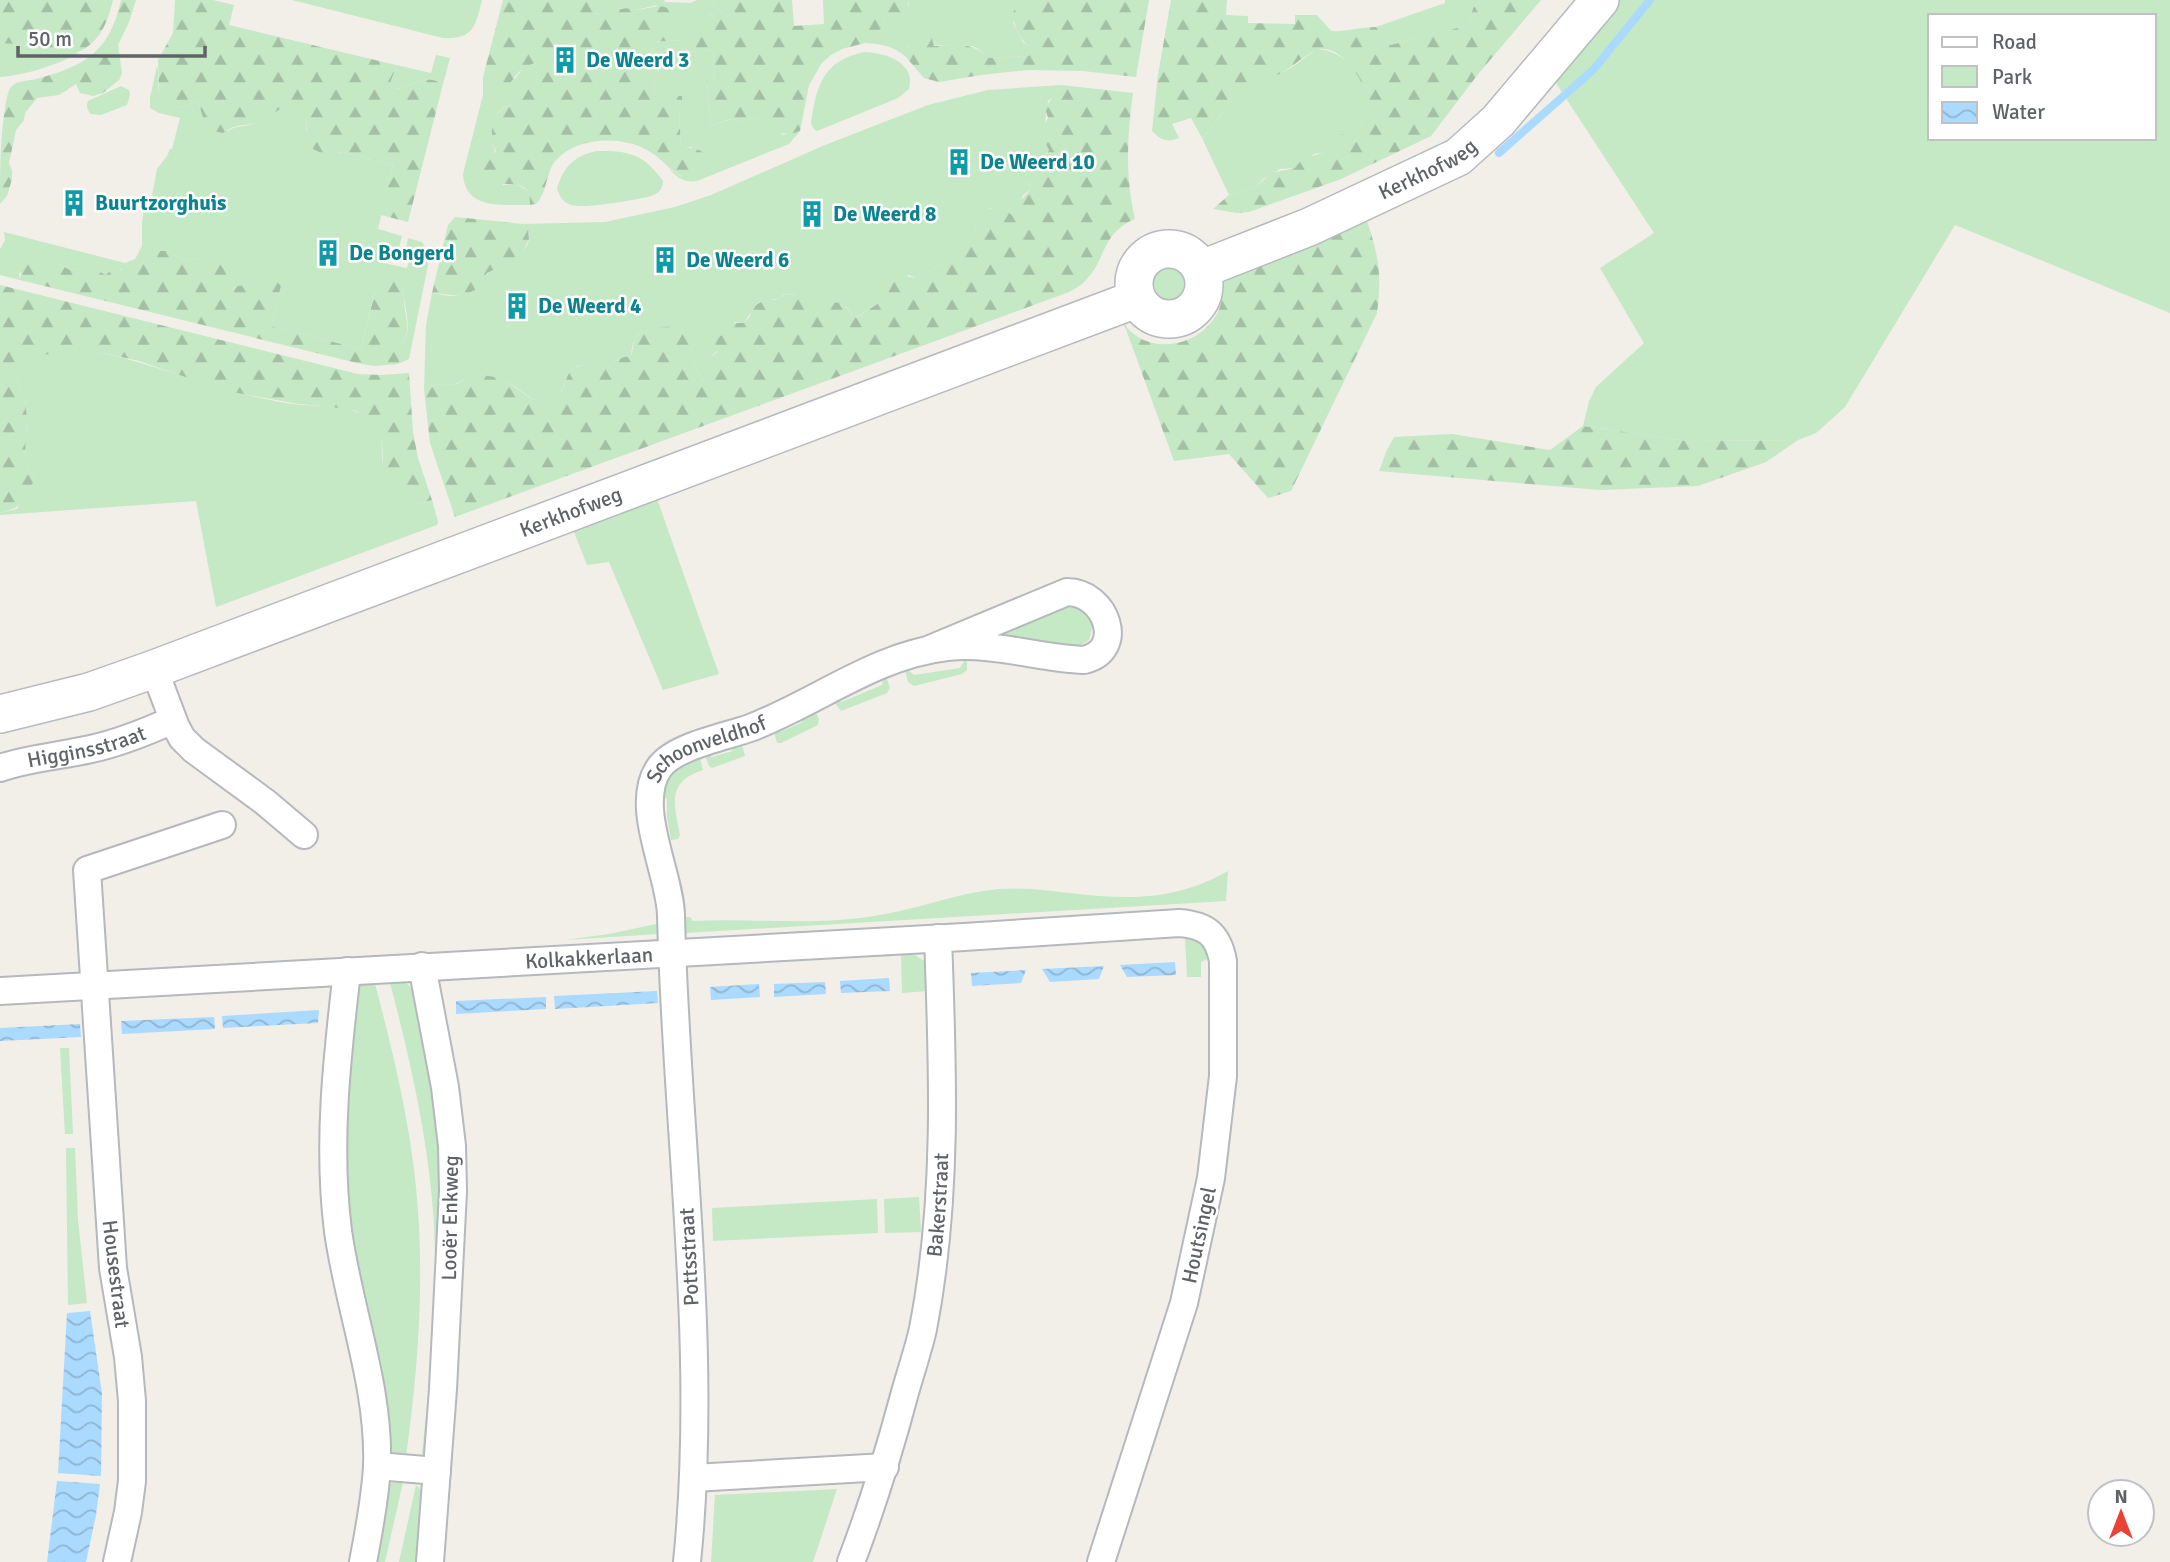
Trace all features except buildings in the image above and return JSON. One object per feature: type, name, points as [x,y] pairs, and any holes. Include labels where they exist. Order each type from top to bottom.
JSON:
[{"type":"street","name":"Kerkhofweg","points":[[1202,269],[1309,227],[1458,157],[1498,121],[1600,0]]},
{"type":"street","points":[[1175,248],[1191,255],[1202,269],[1205,291],[1194,310],[1173,320],[1152,316],[1136,299],[1133,280],[1141,261],[1157,250],[1175,248]]},
{"type":"street","name":"Kerkhofweg","points":[[0,715],[89,692],[154,669],[1136,299]]},
{"type":"street","name":"Schoonveldhof","points":[[673,953],[669,896],[651,815],[651,794],[660,766],[676,754],[776,718],[868,670],[925,651],[1068,592],[1083,594],[1096,604],[1107,624],[1108,635],[1104,647],[1093,658],[1084,660],[981,646],[925,651]]},
{"type":"street","points":[[154,669],[182,738],[304,835]]},
{"type":"street","name":"Higginsstraat","points":[[0,768],[94,748],[173,720]]},
{"type":"street","name":"Housestraat","points":[[117,1562],[132,1481],[132,1401],[128,1357],[113,1268],[87,870],[222,825]]},
{"type":"street","name":"Kolkakkerlaan","points":[[0,990],[1179,923]]},
{"type":"street","name":"Houtsingel","points":[[1101,1562],[1184,1303],[1211,1178],[1223,1076],[1223,961],[1220,946],[1204,928],[1179,923]]},
{"type":"street","name":"Bakerstraat","points":[[851,1562],[885,1467],[923,1329],[940,1192],[944,1107],[938,938]]},
{"type":"street","name":"Pottsstraat","points":[[673,953],[694,1389],[693,1478],[687,1562]]},
{"type":"street","name":"Looër Enkweg","points":[[422,967],[447,1108],[452,1146],[453,1191],[452,1242],[430,1562]]},
{"type":"street","points":[[347,971],[335,1094],[332,1172],[338,1233],[366,1364],[373,1411],[377,1466],[363,1562]]},
{"type":"street","points":[[377,1466],[437,1471]]},
{"type":"street","points":[[693,1478],[885,1467]]},
{"type":"green space","points":[[0,0],[113,0],[105,25],[91,44],[71,54],[58,54],[17,44],[0,44]]},
{"type":"green space","points":[[121,0],[136,0],[118,45],[122,73],[119,80],[103,93],[93,96],[80,93],[76,84],[59,95],[37,98],[16,130],[9,163],[12,179],[7,196],[0,204],[3,127],[10,89],[20,82],[69,68],[93,54],[110,32]]},
{"type":"green space","points":[[175,0],[213,0],[234,5],[229,25],[396,65],[390,86],[396,88],[426,80],[443,84],[408,222],[381,215],[393,165],[343,152],[325,155],[313,149],[306,142],[307,119],[298,120],[288,116],[283,107],[254,123],[234,127],[223,133],[217,132],[206,122],[199,101],[176,108],[167,106],[159,94],[158,60],[173,33]]},
{"type":"green space","points":[[292,0],[482,0],[472,30],[461,36],[443,38]]},
{"type":"green space","points":[[503,0],[612,0],[609,5],[593,13],[601,14],[623,8],[638,10],[656,6],[672,11],[676,28],[674,32],[681,40],[652,42],[655,97],[682,96],[683,111],[679,112],[681,147],[693,148],[706,155],[708,172],[691,180],[637,145],[600,141],[575,147],[556,160],[543,194],[536,204],[530,205],[529,191],[520,186],[494,184],[485,173],[483,164],[484,160],[496,152],[492,138],[495,118],[504,108],[512,105],[512,92],[524,77],[538,72],[538,62],[522,69],[507,85],[500,88],[491,88],[483,77]]},
{"type":"green space","points":[[612,0],[690,3],[713,0],[715,7],[728,18],[711,14],[694,22],[687,52],[713,50],[715,80],[707,80],[711,126],[732,119],[743,121],[755,118],[783,135],[800,131],[789,144],[697,181],[678,177],[668,168],[682,177],[692,147],[681,148],[679,111],[682,111],[655,98],[652,42],[681,40],[674,32],[671,16],[656,5],[637,10],[622,8],[608,15],[592,13],[609,5]]},
{"type":"green space","points":[[713,0],[792,0],[794,26],[824,24],[823,0],[908,0],[908,12],[884,19],[883,27],[865,43],[842,49],[821,64],[809,85],[800,131],[791,134],[775,133],[762,120],[755,118],[743,121],[731,119],[711,126],[707,80],[715,80],[713,50],[687,52],[697,19],[709,15],[727,17],[715,7]]},
{"type":"green space","points":[[908,0],[1024,0],[1013,23],[1023,42],[1028,46],[1038,44],[1043,48],[1028,56],[990,58],[975,47],[966,45],[909,45],[906,57],[887,46],[865,43],[883,27],[884,19],[909,5]]},
{"type":"green space","points":[[1024,0],[1149,0],[1136,77],[1083,71],[1028,70],[939,82],[924,78],[906,57],[913,39],[920,35],[931,36],[934,46],[969,46],[990,58],[1028,56],[1042,48],[1038,45],[1029,47],[1017,30],[1014,10]]},
{"type":"green space","points":[[1171,0],[1227,0],[1226,15],[1248,16],[1248,23],[1295,24],[1295,15],[1317,15],[1331,31],[1376,27],[1391,45],[1413,39],[1427,31],[1448,31],[1469,24],[1473,8],[1481,0],[1541,0],[1479,73],[1431,136],[1341,179],[1249,212],[1237,213],[1213,209],[1229,195],[1257,186],[1271,173],[1295,168],[1303,158],[1324,153],[1334,140],[1361,125],[1365,101],[1363,87],[1345,59],[1333,51],[1319,49],[1236,97],[1202,138],[1191,118],[1172,124],[1179,138],[1161,138],[1152,131],[1158,75]]},
{"type":"green space","points":[[1445,0],[1481,0],[1473,8],[1469,24],[1448,31],[1428,31],[1413,39],[1391,45],[1376,27],[1445,3]]},
{"type":"green space","points":[[1614,0],[2170,0],[2170,313],[1955,225],[1845,407],[1816,433],[1798,440],[1687,441],[1583,426],[1589,401],[1596,387],[1644,343],[1600,268],[1654,233],[1550,74]]},
{"type":"green space","points":[[0,44],[46,52],[79,53],[41,69],[0,77]]},
{"type":"green space","points":[[1317,49],[1335,53],[1343,58],[1361,79],[1366,97],[1361,125],[1341,136],[1324,153],[1314,154],[1295,168],[1280,169],[1257,186],[1229,195],[1202,138],[1237,96],[1286,71]]},
{"type":"green space","points":[[865,52],[890,57],[903,66],[908,72],[909,89],[898,98],[817,131],[811,123],[819,86],[824,76],[840,61]]},
{"type":"green space","points":[[436,55],[450,58],[443,84],[426,80],[402,88],[390,86],[396,65],[431,73]]},
{"type":"green space","points":[[538,62],[538,72],[526,76],[512,105],[502,110],[493,127],[495,151],[503,185],[515,184],[529,191],[530,205],[497,205],[478,200],[465,186],[463,174],[483,95],[483,77],[488,82],[515,79],[523,68]]},
{"type":"green space","points":[[157,66],[161,100],[176,108],[199,101],[200,108],[228,131],[254,123],[265,114],[283,106],[307,118],[306,131],[340,153],[393,165],[378,229],[402,236],[399,248],[387,245],[383,263],[407,268],[412,251],[406,249],[408,238],[422,242],[427,251],[428,265],[409,359],[398,364],[408,327],[403,289],[380,278],[362,288],[375,291],[361,349],[271,326],[281,286],[238,286],[230,290],[205,258],[184,260],[168,251],[148,254],[138,271],[120,269],[106,275],[88,269],[70,270],[54,261],[19,273],[20,280],[0,275],[0,249],[5,240],[4,232],[125,263],[135,259],[142,246],[144,209],[152,196],[157,169],[172,149],[180,118],[150,108]]},
{"type":"green space","points":[[1061,85],[1048,101],[1045,132],[1049,150],[1029,182],[1030,190],[1023,195],[1016,218],[991,208],[980,217],[975,231],[962,239],[952,258],[938,265],[920,280],[909,275],[894,280],[885,299],[855,318],[841,304],[812,301],[793,294],[760,302],[743,323],[734,322],[732,334],[712,356],[705,382],[693,365],[695,353],[692,342],[675,326],[640,333],[633,345],[631,356],[619,359],[610,368],[583,365],[574,368],[559,395],[549,401],[531,398],[504,381],[483,378],[470,377],[455,384],[439,384],[424,389],[426,325],[432,293],[457,296],[473,290],[488,273],[525,248],[529,233],[524,224],[605,222],[675,207],[711,195],[825,145],[928,105],[988,90]]},
{"type":"green space","points":[[1061,85],[1133,93],[1128,156],[1135,219],[1124,225],[1110,239],[1093,271],[1081,285],[1069,292],[455,517],[430,443],[424,389],[484,376],[503,380],[539,401],[553,399],[559,396],[573,369],[587,365],[610,368],[619,359],[631,356],[635,338],[644,329],[675,326],[685,331],[696,348],[693,365],[704,381],[707,365],[717,352],[717,338],[730,334],[727,326],[730,323],[743,323],[749,318],[753,307],[764,300],[775,300],[786,294],[800,295],[811,301],[842,303],[856,318],[885,299],[894,280],[901,275],[920,279],[952,258],[964,236],[975,231],[977,222],[985,212],[990,209],[1002,210],[1016,218],[1018,204],[1030,190],[1032,171],[1049,150],[1043,134],[1048,118],[1045,108]]},
{"type":"green space","points":[[121,86],[129,90],[127,105],[101,115],[91,114],[88,101]]},
{"type":"green space","points":[[597,151],[627,153],[643,160],[663,181],[661,190],[648,197],[609,204],[578,206],[565,202],[557,189],[566,168],[576,159]]},
{"type":"green space","points":[[455,217],[524,224],[528,229],[529,239],[520,257],[487,273],[475,290],[461,296],[432,293],[448,225]]},
{"type":"green space","points":[[1367,221],[1378,266],[1377,313],[1291,491],[1268,498],[1229,454],[1174,461],[1124,324],[1135,335],[1149,342],[1178,343],[1192,338],[1205,329],[1215,317],[1222,300],[1221,276],[1329,239]]},
{"type":"green space","points":[[168,251],[184,260],[205,258],[215,261],[226,273],[231,290],[248,285],[253,277],[265,275],[272,278],[281,286],[271,326],[361,349],[375,292],[360,288],[383,277],[396,279],[403,290],[407,324],[406,338],[401,346],[401,359],[398,364],[374,366],[357,363],[20,280],[22,267],[33,261],[54,261],[70,270],[90,267],[106,275],[112,269],[138,271],[148,254]]},
{"type":"green space","points":[[1169,265],[1182,271],[1188,284],[1182,297],[1169,303],[1156,297],[1150,284],[1156,271]]},
{"type":"green space","points":[[0,285],[358,374],[409,373],[413,432],[418,458],[432,500],[416,504],[403,499],[390,488],[383,465],[382,441],[377,426],[357,411],[226,391],[139,361],[99,352],[54,353],[39,356],[23,365],[17,381],[25,397],[25,460],[34,479],[23,502],[0,513]]},
{"type":"green space","points":[[99,352],[249,395],[301,405],[342,408],[361,414],[370,419],[380,431],[382,458],[388,472],[416,504],[432,500],[437,525],[216,607],[196,501],[0,515],[17,509],[34,479],[25,460],[25,397],[17,381],[22,367],[29,360],[48,354]]},
{"type":"green space","points":[[1583,426],[1687,441],[1798,440],[1766,462],[1698,486],[1600,490],[1379,471],[1394,437],[1452,434],[1550,450]]},
{"type":"green space","points":[[656,496],[719,674],[663,690],[609,562],[587,565],[572,527]]},
{"type":"green space","points":[[1076,605],[1089,616],[1092,623],[1089,640],[1078,647],[996,639],[996,633],[1063,606]]},
{"type":"green space","points":[[967,660],[967,670],[962,674],[914,686],[908,682],[905,670],[914,675],[960,668]]},
{"type":"green space","points":[[886,676],[890,688],[887,693],[841,711],[832,699],[841,702],[882,685]]},
{"type":"green space","points":[[814,709],[819,719],[818,725],[777,743],[773,729],[780,732],[801,723],[803,715]]},
{"type":"green space","points":[[741,741],[745,756],[712,768],[709,766],[704,753],[712,757],[732,751],[736,743]]},
{"type":"green space","points":[[699,755],[703,770],[683,781],[675,795],[680,835],[678,839],[671,840],[667,799],[661,793],[675,770]]},
{"type":"green space","points":[[1228,871],[1226,901],[685,933],[680,917],[690,917],[693,921],[851,919],[890,913],[967,894],[1009,889],[1137,897],[1192,887]]},
{"type":"green space","points":[[661,923],[658,934],[565,940],[609,934]]},
{"type":"green space","points":[[1185,937],[1204,942],[1210,958],[1201,962],[1201,977],[1187,977]]},
{"type":"green space","points":[[901,953],[912,953],[924,961],[928,991],[902,993]]},
{"type":"green space","points":[[389,979],[407,984],[421,1009],[445,1182],[426,1453],[422,1454],[433,1326],[435,1263],[432,1199],[420,1115]]},
{"type":"green space","points":[[374,980],[407,1124],[418,1211],[418,1334],[406,1457],[387,1451],[340,1162],[356,985]]},
{"type":"green space","points":[[60,1048],[69,1048],[73,1134],[65,1134]]},
{"type":"green space","points":[[66,1148],[75,1148],[78,1220],[87,1303],[68,1305]]},
{"type":"green space","points":[[919,1197],[921,1232],[885,1233],[884,1199]]},
{"type":"green space","points":[[877,1199],[878,1233],[713,1241],[712,1208]]},
{"type":"green space","points":[[403,1482],[385,1562],[371,1562],[384,1487]]},
{"type":"green space","points":[[416,1485],[427,1500],[423,1562],[399,1562]]},
{"type":"green space","points":[[837,1489],[813,1562],[711,1562],[715,1495]]},
{"type":"water","points":[[1175,962],[1176,975],[1127,977],[1120,965]]},
{"type":"water","points":[[1104,966],[1099,979],[1050,982],[1042,969]]},
{"type":"water","points":[[1026,970],[1021,983],[972,986],[971,973]]},
{"type":"water","points":[[889,978],[890,991],[841,993],[840,981]]},
{"type":"water","points":[[825,982],[826,994],[774,997],[774,984]]},
{"type":"water","points":[[759,984],[760,997],[711,1000],[710,987]]},
{"type":"water","points":[[657,991],[658,1003],[555,1009],[554,996]]},
{"type":"water","points":[[546,997],[546,1009],[456,1014],[456,1001]]},
{"type":"water","points":[[319,1010],[318,1023],[223,1028],[222,1016]]},
{"type":"water","points":[[214,1017],[215,1029],[122,1034],[121,1021]]},
{"type":"water","points":[[80,1024],[81,1037],[0,1041],[0,1028]]},
{"type":"water","points":[[90,1311],[102,1394],[101,1476],[58,1473],[67,1313]]},
{"type":"water","points":[[57,1481],[100,1484],[86,1562],[47,1562]]},
{"type":"waterway","points":[[1499,153],[1593,70],[1650,0]]},
{"type":"place","name":"De Weerd 3","points":[[565,60]]},
{"type":"place","name":"De Weerd 10","points":[[959,162]]},
{"type":"place","name":"Buurtzorghuis","points":[[74,203]]},
{"type":"place","name":"De Weerd 8","points":[[812,214]]},
{"type":"place","name":"De Bongerd","points":[[328,253]]},
{"type":"place","name":"De Weerd 6","points":[[665,260]]},
{"type":"place","name":"De Weerd 4","points":[[517,306]]}]
